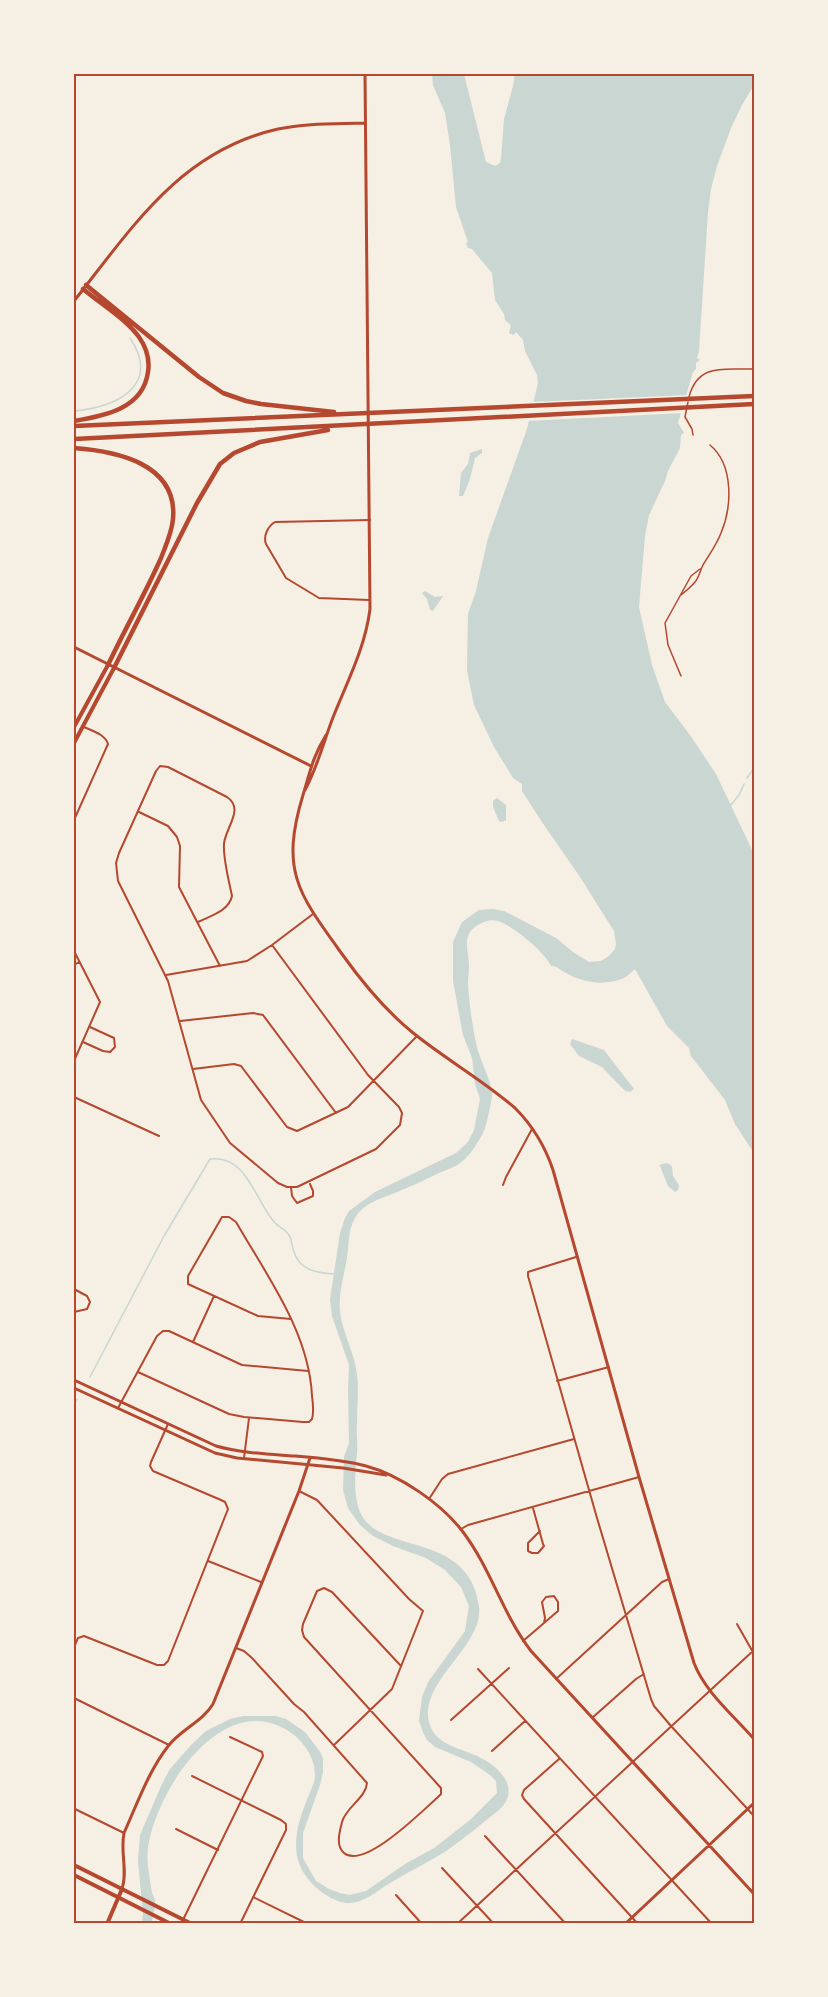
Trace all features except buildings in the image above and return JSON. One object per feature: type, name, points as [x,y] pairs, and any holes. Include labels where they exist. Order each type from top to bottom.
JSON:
[{"type":"highway","points":[[84,287],[199,377],[223,393],[261,404],[352,413]]},
{"type":"highway","points":[[74,421],[106,415],[129,403],[143,387],[149,368],[147,354],[139,337],[84,287]]},
{"type":"highway","points":[[74,426],[754,396]]},
{"type":"highway","points":[[74,439],[754,404]]},
{"type":"highway","points":[[114,668],[197,503],[222,462],[239,450],[260,442],[356,425]]},
{"type":"highway","points":[[74,448],[110,453],[145,466],[164,484],[173,506],[169,538],[108,665]]},
{"type":"main road","points":[[74,727],[108,665]]},
{"type":"main road","points":[[74,743],[114,668]]},
{"type":"main road","points":[[74,1865],[182,1921],[192,1923]]},
{"type":"main road","points":[[74,1875],[171,1923]]},
{"type":"main road","points":[[107,1923],[122,1889]]},
{"type":"street","points":[[365,74],[370,520],[368,624],[362,646],[311,766],[293,830],[293,860],[301,891],[313,914],[372,992],[417,1036],[523,1116],[543,1143],[698,1672],[710,1690],[754,1739]]},
{"type":"street","points":[[74,301],[160,195],[186,172],[209,156],[241,141],[278,129],[364,123]]},
{"type":"street","points":[[370,520],[275,522],[271,525],[264,540],[286,578],[319,597],[370,600]]},
{"type":"street","points":[[74,647],[315,768]]},
{"type":"street","points":[[74,820],[108,744],[103,736],[83,727]]},
{"type":"street","points":[[303,795],[324,747],[326,735]]},
{"type":"street","points":[[198,922],[226,908],[231,902],[224,843],[235,814],[233,801],[162,766],[156,771],[117,858],[116,876],[166,975],[201,1100],[230,1143],[278,1183],[291,1187],[309,1182],[378,1148],[400,1125],[402,1113],[399,1107],[373,1081],[272,945]]},
{"type":"street","points":[[138,811],[168,826],[177,837],[180,849],[179,884],[220,966]]},
{"type":"street","points":[[166,975],[247,961],[313,914]]},
{"type":"street","points":[[74,951],[100,1002],[74,1061]]},
{"type":"street","points":[[74,965],[79,962]]},
{"type":"street","points":[[180,1021],[253,1013],[263,1015],[336,1113]]},
{"type":"street","points":[[83,1042],[105,1052],[110,1052],[115,1047],[114,1038],[89,1027]]},
{"type":"street","points":[[193,1069],[234,1064],[241,1066],[290,1130],[302,1130],[349,1106],[417,1036]]},
{"type":"street","points":[[74,1097],[159,1136]]},
{"type":"street","points":[[503,1185],[507,1173],[533,1129]]},
{"type":"street","points":[[291,1187],[292,1196],[296,1202],[300,1203],[313,1195],[309,1182]]},
{"type":"street","points":[[138,1372],[225,1413],[249,1418],[303,1422],[311,1420],[313,1413],[309,1371],[301,1342],[291,1319],[236,1222],[229,1217],[222,1217],[187,1278],[190,1285],[258,1316],[291,1319]]},
{"type":"street","points":[[578,1257],[531,1271],[528,1274],[557,1381],[653,1704],[754,1816]]},
{"type":"street","points":[[74,1289],[88,1296],[90,1304],[87,1309],[74,1312]]},
{"type":"street","points":[[193,1342],[214,1296]]},
{"type":"street","points":[[74,1318],[74,1328]]},
{"type":"street","points":[[118,1408],[158,1335],[165,1330],[249,1367],[309,1371]]},
{"type":"street","points":[[557,1381],[609,1366]]},
{"type":"street","points":[[74,1380],[211,1444],[245,1452],[310,1457],[359,1464],[377,1469],[429,1499],[461,1529],[472,1545],[523,1641],[754,1894]]},
{"type":"street","points":[[74,1388],[210,1451],[244,1458],[343,1468],[389,1476]]},
{"type":"street","points":[[244,1458],[249,1418]]},
{"type":"street","points":[[74,1647],[78,1638],[84,1636],[157,1665],[165,1664],[227,1513],[227,1507],[221,1500],[153,1471],[151,1462],[168,1424]]},
{"type":"street","points":[[429,1499],[448,1474],[574,1439]]},
{"type":"street","points":[[122,1889],[124,1833],[159,1759],[169,1745],[212,1707],[299,1491],[310,1457]]},
{"type":"street","points":[[461,1529],[533,1506],[639,1477]]},
{"type":"street","points":[[299,1491],[317,1500],[409,1599],[422,1609],[422,1616],[392,1689],[333,1745]]},
{"type":"street","points":[[533,1506],[540,1532],[543,1548],[538,1553],[532,1553],[528,1551],[528,1543],[540,1532]]},
{"type":"street","points":[[208,1561],[262,1582]]},
{"type":"street","points":[[556,1679],[662,1582],[669,1579]]},
{"type":"street","points":[[236,1648],[252,1658],[367,1785],[343,1818],[339,1845],[348,1855],[359,1855],[380,1847],[439,1796],[441,1788],[303,1635],[303,1623],[318,1589],[324,1587],[332,1592],[401,1666]]},
{"type":"street","points":[[523,1641],[544,1623],[558,1610],[558,1602],[554,1596],[546,1597],[542,1602],[544,1623]]},
{"type":"street","points":[[457,1923],[754,1652],[737,1624]]},
{"type":"street","points":[[451,1720],[509,1668]]},
{"type":"street","points":[[478,1669],[712,1923]]},
{"type":"street","points":[[592,1718],[644,1674]]},
{"type":"street","points":[[74,1698],[169,1745]]},
{"type":"street","points":[[492,1751],[525,1721]]},
{"type":"street","points":[[182,1921],[262,1760],[263,1753],[230,1737]]},
{"type":"street","points":[[559,1758],[525,1789],[522,1795],[638,1923]]},
{"type":"street","points":[[192,1776],[286,1824],[240,1923]]},
{"type":"street","points":[[625,1923],[754,1803]]},
{"type":"street","points":[[75,1809],[124,1833]]},
{"type":"street","points":[[176,1829],[218,1850]]},
{"type":"street","points":[[485,1836],[566,1923]]},
{"type":"street","points":[[442,1868],[494,1923]]},
{"type":"street","points":[[396,1895],[422,1923]]},
{"type":"street","points":[[253,1897],[308,1923]]},
{"type":"lane","points":[[693,435],[685,417],[691,390],[696,380],[710,371],[754,369]]},
{"type":"lane","points":[[681,595],[695,581],[722,531],[728,502],[724,465],[717,451],[710,445]]},
{"type":"lane","points":[[681,676],[668,645],[664,628],[667,617],[691,576],[701,568]]},
{"type":"shaded area","points":[[432,74],[464,74],[486,162],[495,166],[500,163],[504,119],[515,74],[754,74],[754,85],[731,128],[711,189],[697,358],[700,360],[696,363],[678,423],[684,433],[681,435],[680,448],[649,515],[639,607],[652,665],[665,702],[716,774],[754,854],[754,1153],[735,1124],[725,1100],[691,1056],[689,1048],[667,1026],[635,969],[625,977],[610,982],[588,981],[551,966],[543,954],[528,940],[498,921],[485,922],[470,932],[467,943],[471,1013],[478,1049],[492,1094],[484,1129],[467,1157],[458,1165],[373,1202],[359,1213],[350,1232],[340,1305],[341,1319],[357,1375],[355,1482],[360,1512],[370,1526],[385,1535],[423,1547],[459,1566],[472,1583],[479,1607],[478,1623],[471,1638],[431,1698],[428,1714],[432,1730],[436,1736],[455,1748],[483,1759],[497,1769],[506,1782],[508,1796],[499,1810],[442,1854],[361,1901],[341,1902],[327,1896],[315,1886],[302,1870],[298,1860],[297,1831],[315,1777],[313,1761],[305,1747],[294,1735],[281,1727],[257,1721],[234,1725],[213,1737],[193,1756],[176,1778],[163,1802],[153,1826],[148,1848],[149,1876],[155,1900],[152,1923],[142,1923],[138,1861],[140,1835],[162,1784],[170,1769],[192,1744],[206,1731],[230,1719],[243,1716],[276,1716],[286,1719],[305,1732],[321,1753],[323,1772],[303,1833],[303,1858],[316,1881],[340,1893],[349,1895],[366,1891],[405,1864],[434,1848],[470,1820],[497,1793],[496,1781],[490,1775],[471,1762],[435,1747],[427,1740],[419,1721],[422,1697],[428,1682],[465,1631],[469,1606],[461,1587],[445,1570],[426,1558],[373,1536],[360,1525],[348,1508],[343,1490],[344,1457],[349,1443],[349,1365],[332,1316],[330,1299],[340,1233],[349,1211],[375,1192],[456,1153],[468,1142],[474,1130],[480,1099],[475,1084],[472,1058],[463,1035],[453,981],[453,942],[462,922],[479,910],[504,911],[556,938],[589,962],[601,961],[609,956],[616,944],[614,931],[522,791],[522,784],[513,778],[494,747],[474,705],[467,670],[468,614],[476,591],[488,538],[527,429],[538,383],[523,340],[516,332],[513,335],[509,333],[511,325],[505,320],[495,300],[492,273],[466,243],[468,242],[456,207],[445,113],[433,85]]},
{"type":"shaded area","points":[[482,449],[482,453],[475,458],[463,496],[459,496],[461,473],[468,464],[470,453]]},
{"type":"shaded area","points":[[425,591],[435,597],[443,596],[433,611],[430,610],[427,599],[422,593]]},
{"type":"shaded area","points":[[497,798],[506,805],[506,820],[502,822],[499,821],[493,807],[493,801]]},
{"type":"shaded area","points":[[572,1039],[604,1050],[634,1089],[630,1092],[625,1091],[602,1067],[579,1056],[570,1044]]},
{"type":"shaded area","points":[[667,1163],[672,1166],[673,1176],[679,1185],[675,1192],[668,1186],[659,1165]]},
{"type":"pier","points":[[689,395],[684,413],[526,421],[531,402]]},
{"type":"waterway","points":[[74,411],[105,405],[118,399],[137,381],[141,369],[138,355],[130,338]]},
{"type":"waterway","points":[[747,778],[754,768]]},
{"type":"waterway","points":[[730,806],[744,784]]},
{"type":"waterway","points":[[90,1377],[164,1236],[210,1159],[223,1159],[242,1171],[268,1214],[289,1235],[294,1252],[305,1267],[316,1272],[335,1274]]},
{"type":"waterway","points":[[74,1405],[77,1399]]}]
